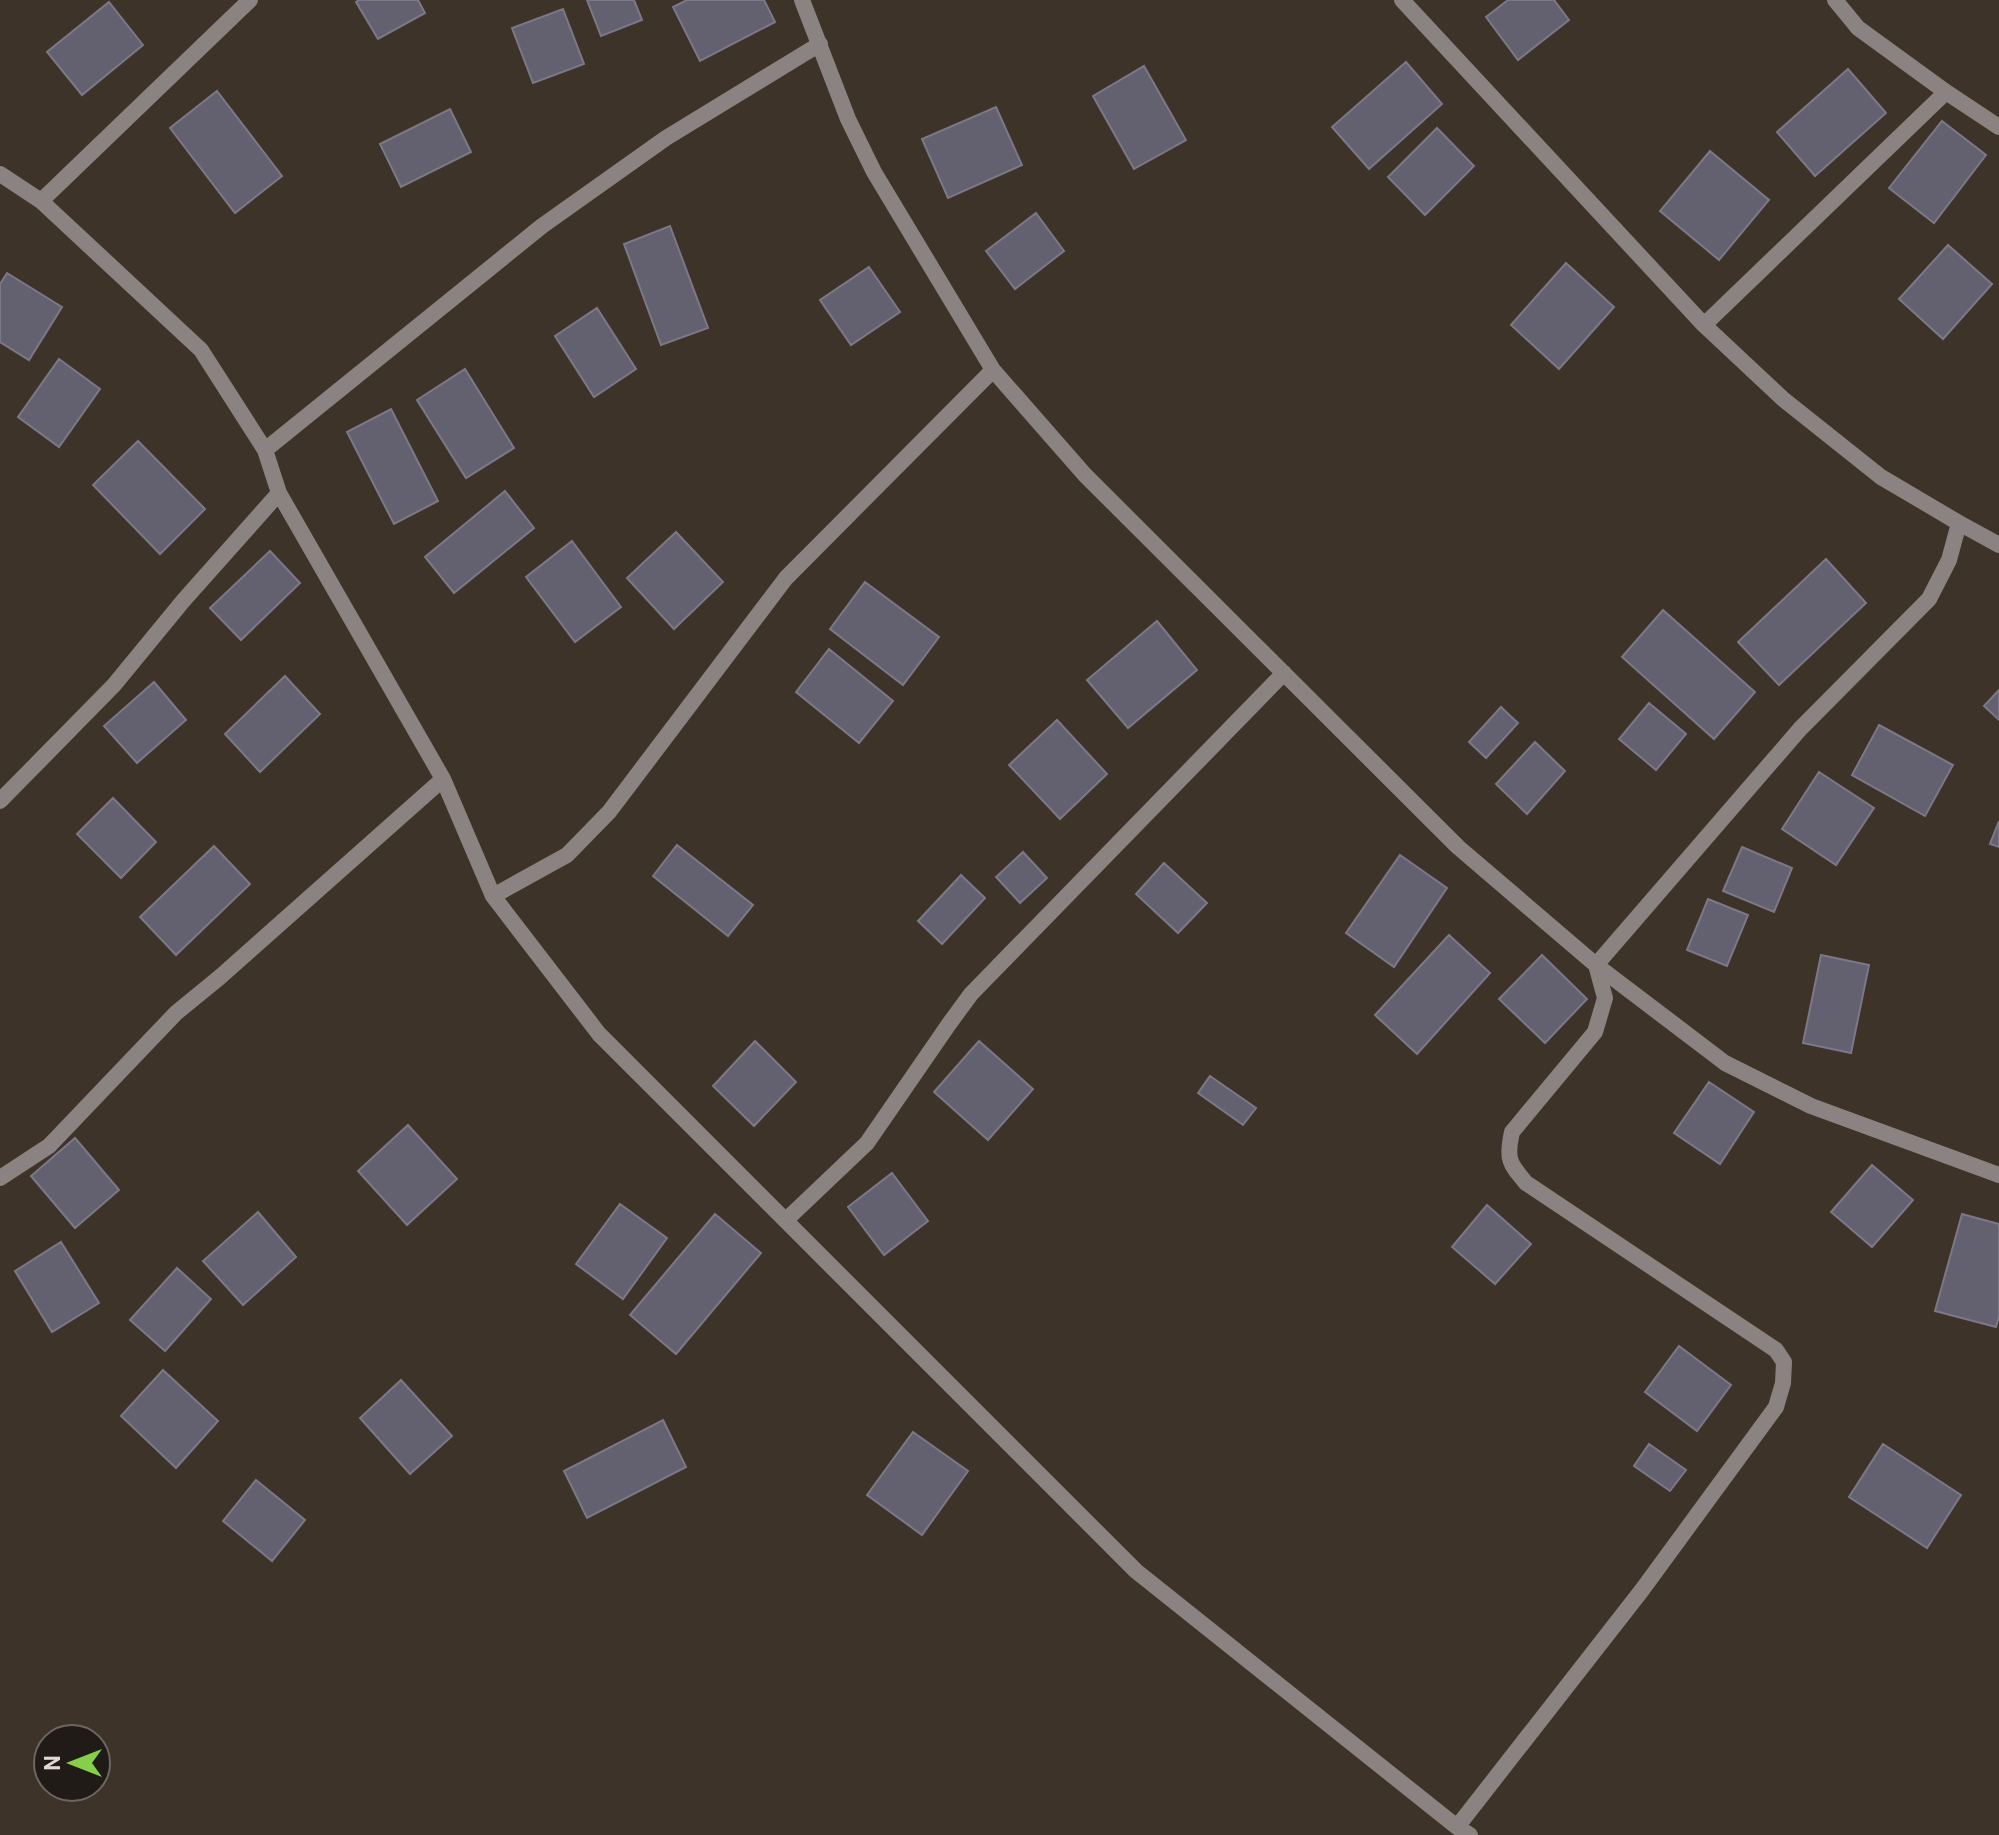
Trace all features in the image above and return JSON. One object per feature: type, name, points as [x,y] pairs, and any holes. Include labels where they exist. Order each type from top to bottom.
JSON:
[{"type":"street","points":[[41,201],[250,0]]},
{"type":"street","points":[[802,0],[848,119],[874,172],[993,370],[1085,475],[1458,847],[1596,965],[1725,1063],[1811,1106],[1999,1175]]},
{"type":"street","points":[[1402,0],[1704,325],[1783,399],[1881,477],[1999,545]]},
{"type":"street","points":[[1835,0],[1858,28],[1999,127]]},
{"type":"street","points":[[265,450],[542,226],[666,138],[820,44]]},
{"type":"street","points":[[1704,325],[1946,92]]},
{"type":"street","points":[[0,174],[41,201],[201,350],[265,450],[279,493],[443,779],[493,896],[599,1034],[1136,1571],[1464,1831],[1776,1407],[1783,1383],[1784,1362],[1776,1350],[1526,1183],[1511,1165],[1509,1148],[1512,1132],[1595,1032],[1605,998],[1596,965]]},
{"type":"street","points":[[493,896],[567,855],[609,812],[786,578],[993,370]]},
{"type":"street","points":[[0,801],[114,685],[183,601],[279,493]]},
{"type":"street","points":[[1596,965],[1800,729],[1929,599],[1949,560],[1959,523]]},
{"type":"street","points":[[786,1220],[867,1143],[971,994],[1284,673]]},
{"type":"street","points":[[0,1178],[49,1146],[176,1013],[443,779]]},
{"type":"building","points":[[418,0],[425,13],[378,39],[356,2]]},
{"type":"building","points":[[587,0],[634,0],[642,20],[601,36]]},
{"type":"building","points":[[687,0],[764,0],[775,22],[700,61],[673,7]]},
{"type":"building","points":[[1508,0],[1554,0],[1569,20],[1518,60],[1486,17]]},
{"type":"building","points":[[109,2],[143,45],[82,95],[47,52]]},
{"type":"building","points":[[563,9],[584,64],[533,83],[512,28]]},
{"type":"building","points":[[1406,62],[1442,104],[1369,169],[1332,127]]},
{"type":"building","points":[[1144,66],[1186,140],[1134,169],[1093,96]]},
{"type":"building","points":[[1848,69],[1886,113],[1815,176],[1777,132]]},
{"type":"building","points":[[217,91],[282,176],[235,213],[170,128]]},
{"type":"building","points":[[996,107],[1022,165],[948,198],[922,139]]},
{"type":"building","points":[[450,109],[471,152],[401,187],[380,144]]},
{"type":"building","points":[[1942,121],[1986,155],[1934,223],[1889,188]]},
{"type":"building","points":[[1437,128],[1474,166],[1425,215],[1388,177]]},
{"type":"building","points":[[1710,151],[1769,200],[1719,260],[1660,211]]},
{"type":"building","points":[[1036,213],[1064,251],[1015,289],[986,251]]},
{"type":"building","points":[[670,226],[708,328],[661,345],[624,244]]},
{"type":"building","points":[[1948,245],[1992,284],[1943,339],[1899,299]]},
{"type":"building","points":[[1566,263],[1614,307],[1559,369],[1511,325]]},
{"type":"building","points":[[869,267],[900,312],[851,345],[820,300]]},
{"type":"building","points":[[7,273],[62,307],[29,360],[0,342],[0,284]]},
{"type":"building","points":[[597,308],[636,369],[594,397],[555,336]]},
{"type":"building","points":[[59,359],[100,389],[59,447],[18,417]]},
{"type":"building","points":[[465,369],[514,448],[466,478],[417,400]]},
{"type":"building","points":[[391,409],[438,501],[394,524],[347,432]]},
{"type":"building","points":[[138,441],[205,509],[160,554],[93,485]]},
{"type":"building","points":[[505,491],[534,528],[454,593],[425,557]]},
{"type":"building","points":[[676,532],[723,582],[674,629],[627,578]]},
{"type":"building","points":[[572,541],[621,607],[575,642],[526,577]]},
{"type":"building","points":[[270,551],[300,583],[241,640],[210,608]]},
{"type":"building","points":[[1826,559],[1866,603],[1779,685],[1738,642]]},
{"type":"building","points":[[865,582],[939,637],[903,685],[830,629]]},
{"type":"building","points":[[1663,610],[1755,692],[1714,739],[1622,657]]},
{"type":"building","points":[[1157,621],[1197,670],[1128,728],[1087,680]]},
{"type":"building","points":[[829,649],[893,701],[859,743],[796,692]]},
{"type":"building","points":[[285,676],[320,714],[260,772],[225,734]]},
{"type":"building","points":[[154,682],[186,720],[137,763],[104,726]]},
{"type":"building","points":[[1999,690],[1999,720],[1984,706]]},
{"type":"building","points":[[1649,703],[1686,734],[1656,770],[1619,739]]},
{"type":"building","points":[[1501,707],[1518,723],[1486,758],[1469,742]]},
{"type":"building","points":[[1057,720],[1107,774],[1060,819],[1009,765]]},
{"type":"building","points":[[1879,725],[1953,765],[1925,816],[1852,775]]},
{"type":"building","points":[[1535,742],[1565,771],[1527,814],[1496,784]]},
{"type":"building","points":[[1819,772],[1874,808],[1836,865],[1782,829]]},
{"type":"building","points":[[113,798],[156,842],[121,878],[77,834]]},
{"type":"building","points":[[1999,821],[1999,847],[1990,844]]},
{"type":"building","points":[[677,845],[753,905],[728,936],[653,876]]},
{"type":"building","points":[[214,846],[250,884],[176,955],[140,917]]},
{"type":"building","points":[[1742,847],[1792,868],[1774,912],[1723,891]]},
{"type":"building","points":[[1023,852],[1047,878],[1020,903],[996,877]]},
{"type":"building","points":[[1400,855],[1447,888],[1394,967],[1346,933]]},
{"type":"building","points":[[1164,863],[1207,903],[1178,933],[1136,894]]},
{"type":"building","points":[[961,875],[985,898],[942,944],[918,921]]},
{"type":"building","points":[[1708,899],[1748,915],[1727,966],[1687,950]]},
{"type":"building","points":[[1449,935],[1490,973],[1417,1054],[1375,1015]]},
{"type":"building","points":[[1542,955],[1587,999],[1545,1043],[1499,999]]},
{"type":"building","points":[[1821,955],[1869,965],[1851,1053],[1803,1043]]},
{"type":"building","points":[[755,1041],[796,1082],[754,1126],[713,1086]]},
{"type":"building","points":[[979,1041],[1033,1089],[988,1140],[934,1092]]},
{"type":"building","points":[[1210,1076],[1256,1108],[1243,1125],[1198,1093]]},
{"type":"building","points":[[1709,1082],[1754,1112],[1720,1164],[1674,1133]]},
{"type":"building","points":[[408,1125],[457,1179],[407,1225],[358,1171]]},
{"type":"building","points":[[75,1138],[119,1190],[75,1228],[31,1176]]},
{"type":"building","points":[[1872,1165],[1913,1200],[1872,1247],[1831,1212]]},
{"type":"building","points":[[892,1173],[928,1221],[884,1255],[848,1207]]},
{"type":"building","points":[[620,1204],[667,1238],[623,1299],[576,1264]]},
{"type":"building","points":[[1487,1205],[1531,1244],[1495,1284],[1452,1247]]},
{"type":"building","points":[[258,1212],[296,1257],[243,1305],[203,1261]]},
{"type":"building","points":[[715,1214],[761,1253],[676,1354],[630,1315]]},
{"type":"building","points":[[1962,1214],[1999,1224],[1999,1316],[1996,1327],[1935,1311]]},
{"type":"building","points":[[61,1242],[99,1303],[52,1332],[15,1271]]},
{"type":"building","points":[[177,1268],[211,1299],[165,1351],[130,1320]]},
{"type":"building","points":[[1679,1346],[1731,1385],[1697,1431],[1645,1392]]},
{"type":"building","points":[[163,1370],[218,1421],[176,1468],[121,1416]]},
{"type":"building","points":[[401,1380],[452,1436],[410,1474],[360,1418]]},
{"type":"building","points":[[663,1420],[686,1467],[587,1518],[564,1471]]},
{"type":"building","points":[[913,1432],[968,1471],[922,1535],[867,1495]]},
{"type":"building","points":[[1649,1444],[1686,1470],[1670,1491],[1634,1466]]},
{"type":"building","points":[[1883,1444],[1961,1495],[1927,1548],[1849,1497]]},
{"type":"building","points":[[256,1480],[305,1520],[272,1561],[223,1521]]}]
